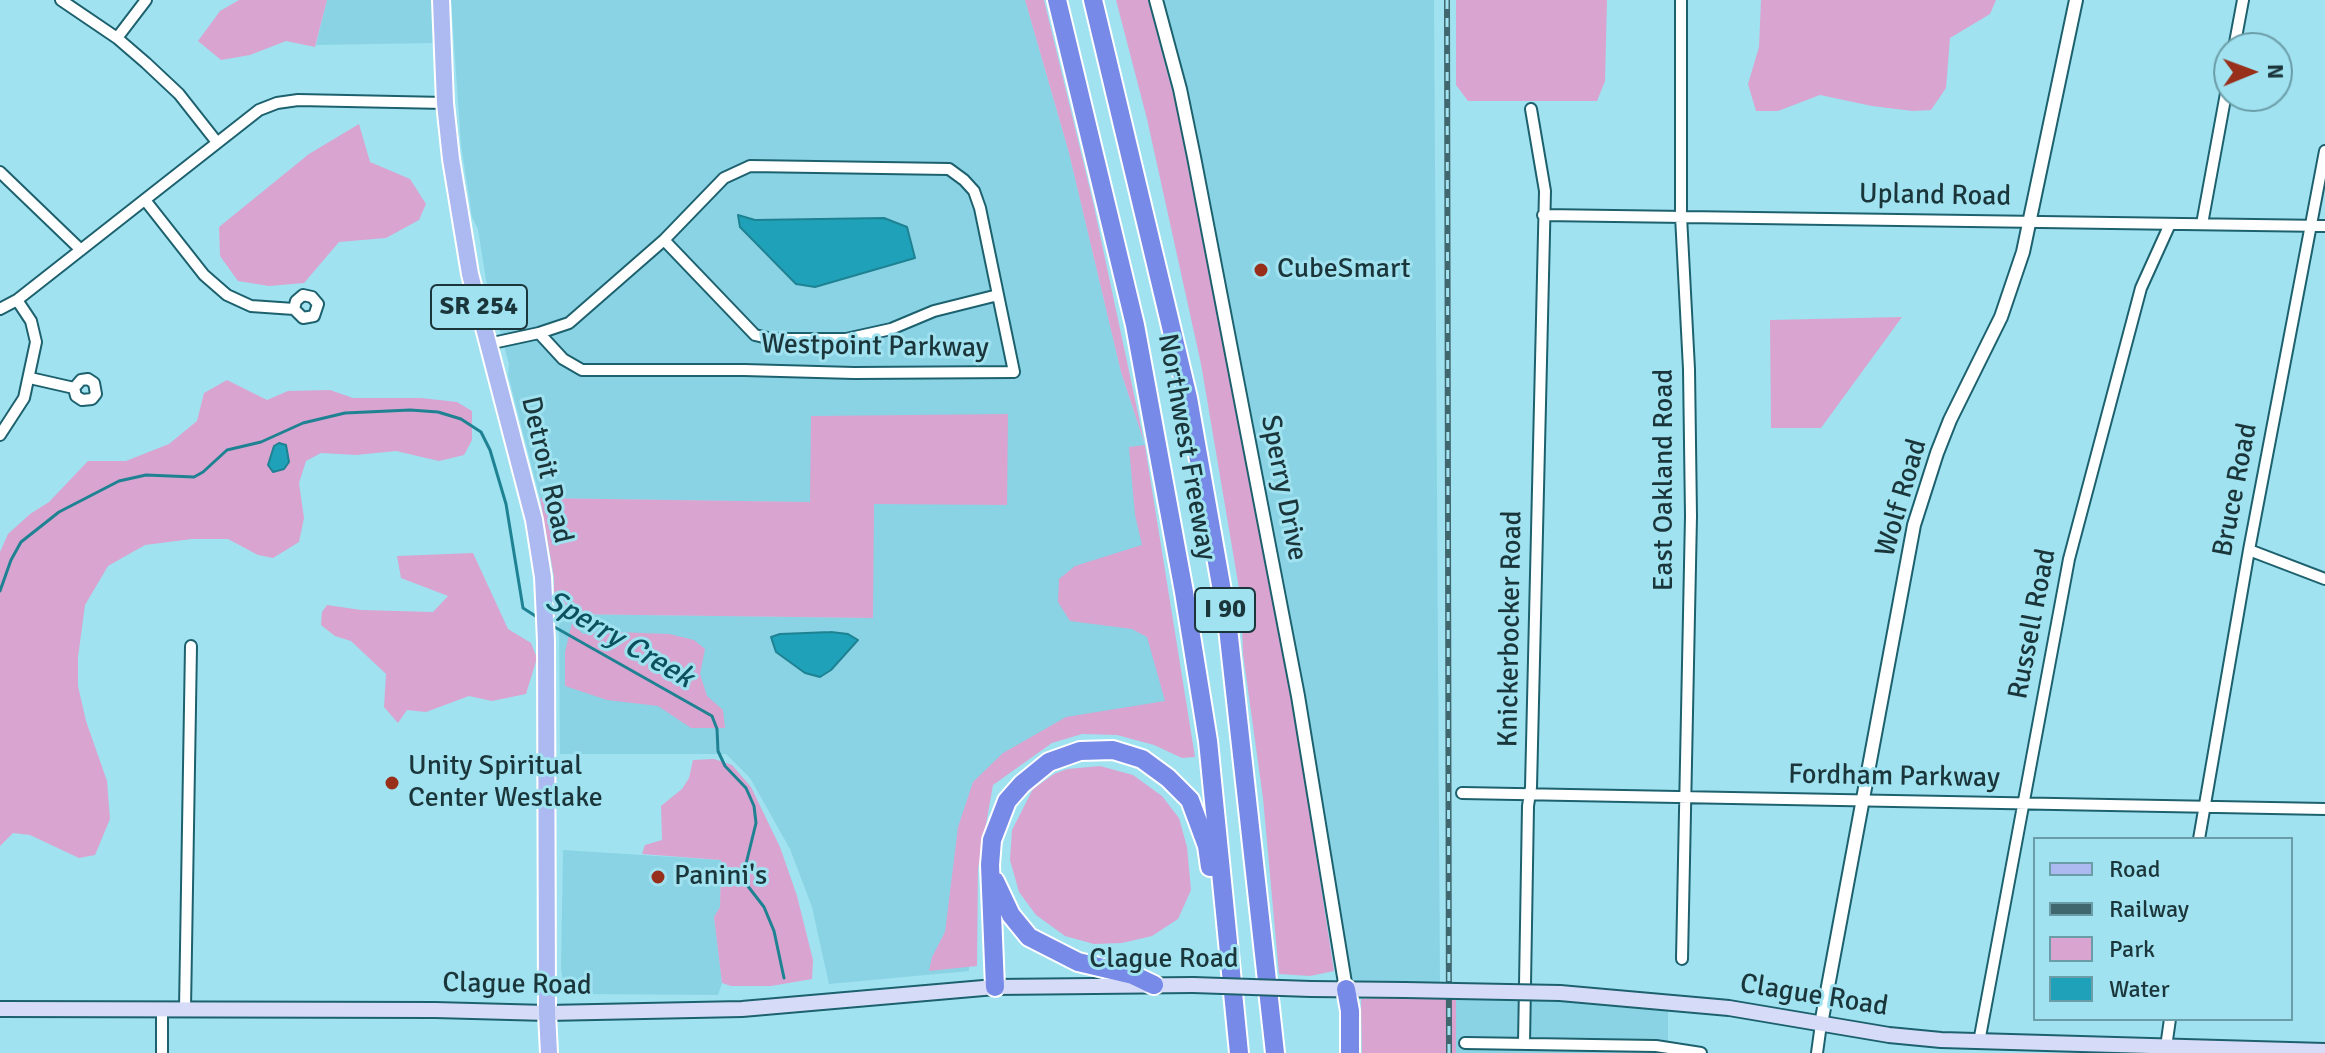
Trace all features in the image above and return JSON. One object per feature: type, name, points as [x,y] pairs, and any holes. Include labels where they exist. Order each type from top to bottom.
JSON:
[{"type":"highway","name":"Northwest Freeway","points":[[1057,0],[1135,325],[1182,576],[1208,741],[1239,1053]]},
{"type":"highway","name":"Northwest Freeway","points":[[1093,0],[1188,398],[1227,619],[1275,1053]]},
{"type":"highway","points":[[995,987],[990,865],[992,840],[1007,801],[1022,784],[1049,762],[1080,751],[1113,750],[1142,759],[1168,778],[1190,800],[1207,846],[1216,909],[1231,958]]},
{"type":"highway","points":[[990,865],[1000,895],[1029,937],[1078,962],[1133,975],[1154,985]]},
{"type":"highway","points":[[1346,989],[1350,1011],[1350,1053]]},
{"type":"main road","name":"Detroit Road","points":[[441,0],[445,103],[470,274],[534,520],[543,577],[549,1053]]},
{"type":"main road","name":"Clague Road","points":[[0,1009],[547,1013],[742,1009],[995,987],[1193,985],[1560,993],[1729,1008],[1889,1035],[1979,1042],[2325,1051]]},
{"type":"street","points":[[61,0],[117,38],[179,94],[216,141]]},
{"type":"street","points":[[117,38],[146,0]]},
{"type":"street","name":"Sperry Drive","points":[[1156,0],[1194,157],[1291,656],[1346,989]]},
{"type":"street","name":"East Oakland Road","points":[[1681,0],[1681,216],[1689,369],[1691,516],[1682,959]]},
{"type":"street","name":"Wolf Road","points":[[1821,1024],[1914,525],[1924,488],[1950,420],[2001,317],[2032,222],[2076,0]]},
{"type":"street","points":[[2237,32],[2243,0]]},
{"type":"street","points":[[0,309],[17,300],[259,110],[298,100],[445,103]]},
{"type":"street","name":"Knickerbocker Road","points":[[1524,1044],[1545,191],[1531,109]]},
{"type":"street","points":[[2202,224],[2223,112]]},
{"type":"street","name":"Bruce Road","points":[[2199,837],[2249,550],[2325,151]]},
{"type":"street","name":"Westpoint Parkway","points":[[488,344],[569,323],[664,240],[724,178],[750,166],[949,169],[974,191],[1014,372],[582,370],[563,359],[539,333]]},
{"type":"street","points":[[0,172],[36,203],[81,250]]},
{"type":"street","points":[[145,200],[204,275],[227,295],[251,306],[294,309]]},
{"type":"street","name":"Upland Road","points":[[1543,215],[2325,226]]},
{"type":"street","name":"Russell Road","points":[[1979,1042],[2069,559],[2141,288],[2170,224]]},
{"type":"street","points":[[664,240],[755,335],[772,339],[846,339],[891,329],[934,311],[998,295]]},
{"type":"street","points":[[0,435],[24,398],[36,332],[17,300]]},
{"type":"street","points":[[30,378],[74,388]]},
{"type":"street","points":[[2249,550],[2325,579]]},
{"type":"street","points":[[185,1009],[191,646]]},
{"type":"street","name":"Fordham Parkway","points":[[1462,793],[2325,809]]},
{"type":"street","points":[[162,1010],[162,1053]]},
{"type":"street","points":[[2166,1047],[2170,1021]]},
{"type":"street","points":[[1817,1053],[1821,1024]]},
{"type":"street","points":[[1465,1043],[1656,1046],[1701,1053]]},
{"type":"shaded area","points":[[327,0],[432,0],[434,43],[316,45]]},
{"type":"shaded area","points":[[451,0],[1025,0],[1069,153],[1121,372],[1145,446],[1130,447],[1176,718],[1086,722],[993,771],[964,870],[969,971],[829,984],[812,907],[790,849],[750,778],[726,754],[560,754],[559,614],[873,618],[873,503],[540,498],[486,280],[478,229],[472,217],[461,145]]},
{"type":"shaded area","points":[[1148,0],[1434,0],[1440,987],[1348,986],[1176,105]]},
{"type":"shaded area","points":[[563,850],[721,860],[720,907],[714,917],[722,983],[718,995],[584,994],[568,989],[563,982],[561,968]]},
{"type":"shaded area","points":[[1456,996],[1668,1007],[1668,1053],[1456,1053]]},
{"type":"green space","points":[[239,0],[327,0],[315,47],[286,41],[250,55],[221,60],[198,41],[220,11]]},
{"type":"green space","points":[[1025,0],[1044,0],[1093,202],[1144,443],[1121,372],[1069,153]]},
{"type":"green space","points":[[1116,0],[1148,0],[1176,105],[1291,691],[1334,971],[1310,976],[1279,974],[1263,798],[1243,654],[1241,600],[1201,364],[1147,119]]},
{"type":"green space","points":[[1456,0],[1607,0],[1605,81],[1597,101],[1468,101],[1456,85]]},
{"type":"green space","points":[[1761,0],[1996,0],[1990,14],[1950,38],[1946,88],[1931,110],[1872,106],[1820,95],[1778,111],[1756,111],[1748,84],[1759,47]]},
{"type":"green space","points":[[359,124],[370,162],[410,179],[426,204],[419,220],[386,238],[339,242],[304,283],[269,286],[238,281],[220,256],[219,227],[309,154]]},
{"type":"green space","points":[[1902,317],[1821,428],[1771,428],[1770,320]]},
{"type":"green space","points":[[227,380],[267,400],[288,391],[330,390],[353,398],[421,398],[457,402],[472,411],[472,440],[464,455],[439,461],[396,451],[356,455],[321,453],[306,461],[299,483],[304,518],[299,542],[273,558],[258,555],[228,539],[192,539],[145,545],[108,566],[85,605],[78,657],[78,686],[86,721],[107,781],[110,819],[95,855],[79,858],[30,835],[13,833],[0,846],[0,552],[8,534],[49,502],[88,461],[126,461],[169,444],[197,421],[204,393]]},
{"type":"green space","points":[[1008,414],[1007,505],[874,504],[873,618],[554,616],[554,577],[540,498],[810,502],[811,416]]},
{"type":"green space","points":[[1145,445],[1195,757],[1182,758],[1154,745],[1117,735],[1082,734],[1052,743],[993,785],[978,869],[977,966],[929,971],[932,957],[945,932],[958,827],[973,782],[1003,753],[1066,717],[1165,701],[1147,637],[1132,629],[1070,621],[1058,602],[1059,579],[1075,566],[1142,545],[1135,515],[1129,447]]},
{"type":"green space","points":[[473,553],[508,629],[531,643],[537,658],[526,694],[492,701],[469,696],[426,712],[407,710],[398,723],[384,707],[386,674],[351,641],[335,636],[321,625],[322,612],[327,605],[361,610],[433,612],[448,596],[401,578],[397,556]]},
{"type":"green space","points":[[572,623],[583,634],[669,634],[694,640],[705,649],[700,674],[707,696],[723,710],[725,728],[691,728],[658,706],[607,700],[565,686],[565,652]]},
{"type":"green space","points":[[714,759],[732,765],[751,787],[780,847],[797,896],[813,960],[812,979],[771,986],[731,986],[722,983],[714,917],[720,907],[721,860],[642,854],[645,845],[662,840],[661,806],[682,789],[689,778],[693,760]]},
{"type":"green space","points":[[1100,766],[1133,775],[1162,796],[1179,818],[1187,847],[1191,890],[1178,919],[1152,936],[1122,943],[1094,944],[1065,936],[1036,915],[1019,892],[1010,860],[1012,830],[1033,789],[1067,769]]},
{"type":"green space","points":[[1456,996],[1456,1053],[1362,1053],[1361,999]]},
{"type":"water","points":[[738,215],[755,220],[884,218],[907,227],[915,258],[815,287],[796,284],[740,227]]},
{"type":"water","points":[[279,443],[286,445],[289,462],[284,469],[273,472],[268,465],[274,446]]},
{"type":"water","points":[[780,634],[848,634],[858,640],[831,670],[820,677],[805,673],[776,652],[771,637]]},
{"type":"waterway","name":"Sperry Creek","points":[[0,591],[21,542],[59,512],[119,481],[146,475],[194,477],[227,450],[261,442],[303,423],[345,413],[410,410],[438,412],[461,419],[481,432],[490,450],[506,504],[523,608],[537,617]]},
{"type":"waterway","name":"Sperry Creek","points":[[551,625],[712,716],[717,729],[718,751],[725,766],[746,788],[754,806],[756,823],[745,868],[747,885],[764,907],[774,931],[784,978]]},
{"type":"railway","points":[[1447,0],[1449,1053]]},
{"type":"place","name":"CubeSmart","points":[[1261,270]]},
{"type":"place","name":"Unity Spiritual Center Westlake","points":[[392,783]]},
{"type":"place","name":"Panini's","points":[[658,877]]}]
